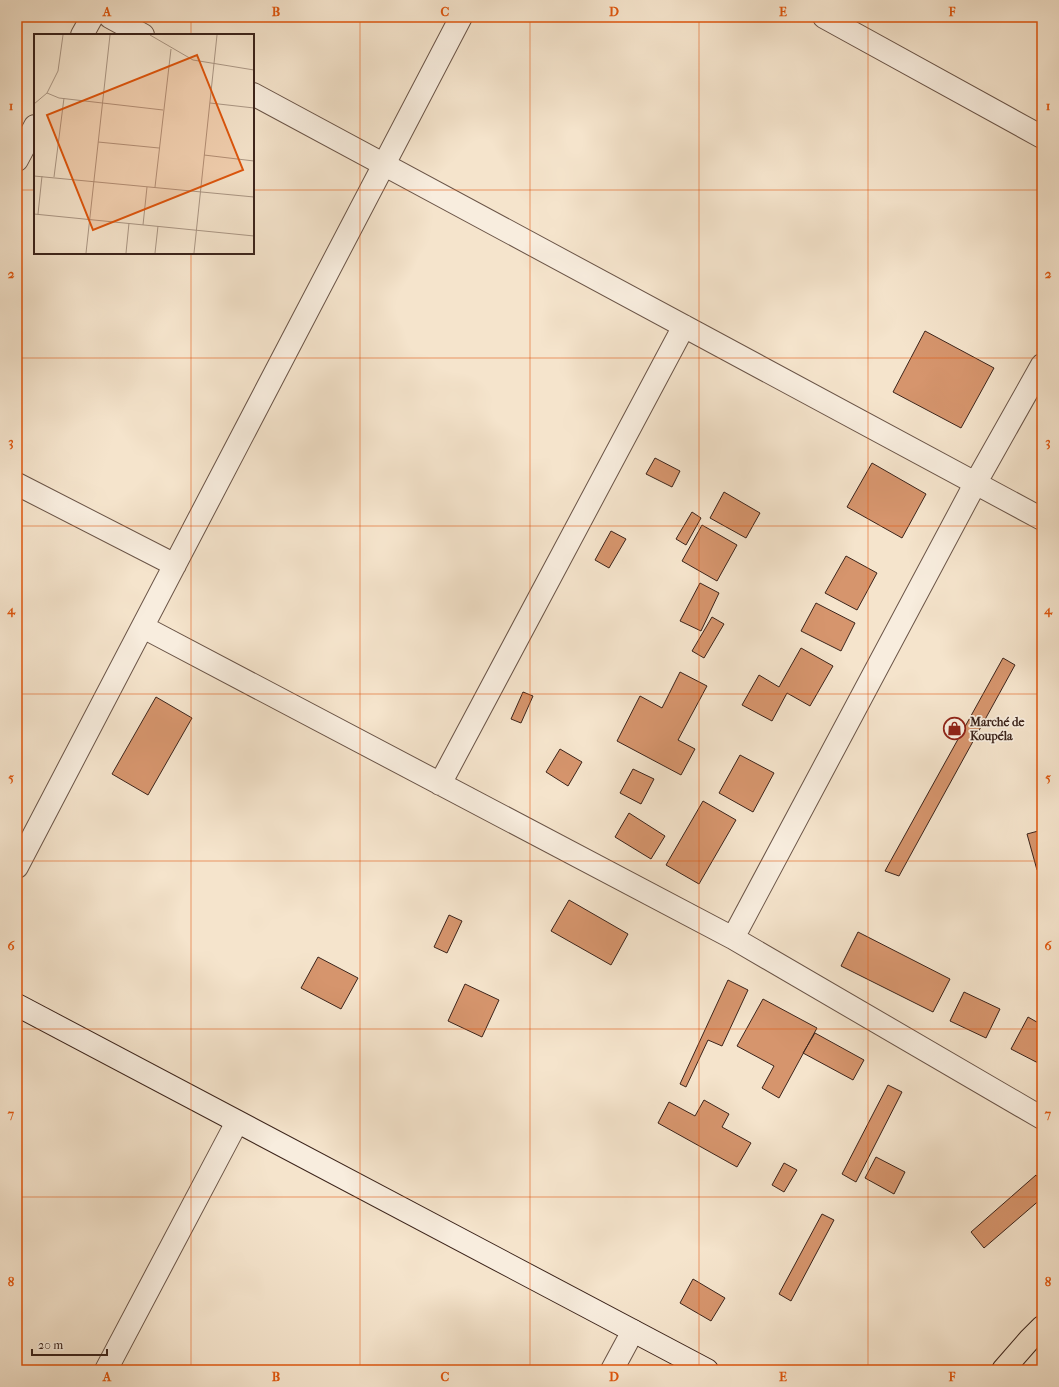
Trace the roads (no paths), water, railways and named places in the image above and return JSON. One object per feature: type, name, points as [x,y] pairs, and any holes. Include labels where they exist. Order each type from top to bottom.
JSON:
[{"type":"highway","points":[[1003,1370],[1030,1338],[1042,1327]]},
{"type":"street","points":[[83,34],[92,17]]},
{"type":"street","points":[[110,17],[141,34]]},
{"type":"street","points":[[17,866],[461,17]]},
{"type":"street","points":[[824,17],[1042,137]]},
{"type":"street","points":[[254,95],[1042,519]]},
{"type":"street","points":[[17,160],[34,128]]},
{"type":"street","points":[[440,784],[684,326]]},
{"type":"street","points":[[733,938],[975,484],[1042,365]]},
{"type":"street","points":[[17,484],[175,565]]},
{"type":"street","points":[[143,627],[733,938],[1042,1118]]},
{"type":"street","points":[[17,1005],[707,1370]]},
{"type":"street","points":[[106,1370],[237,1122]]},
{"type":"street","points":[[612,1370],[633,1331]]},
{"type":"place","name":"Marché de Koupéla","points":[[954,729]]}]
